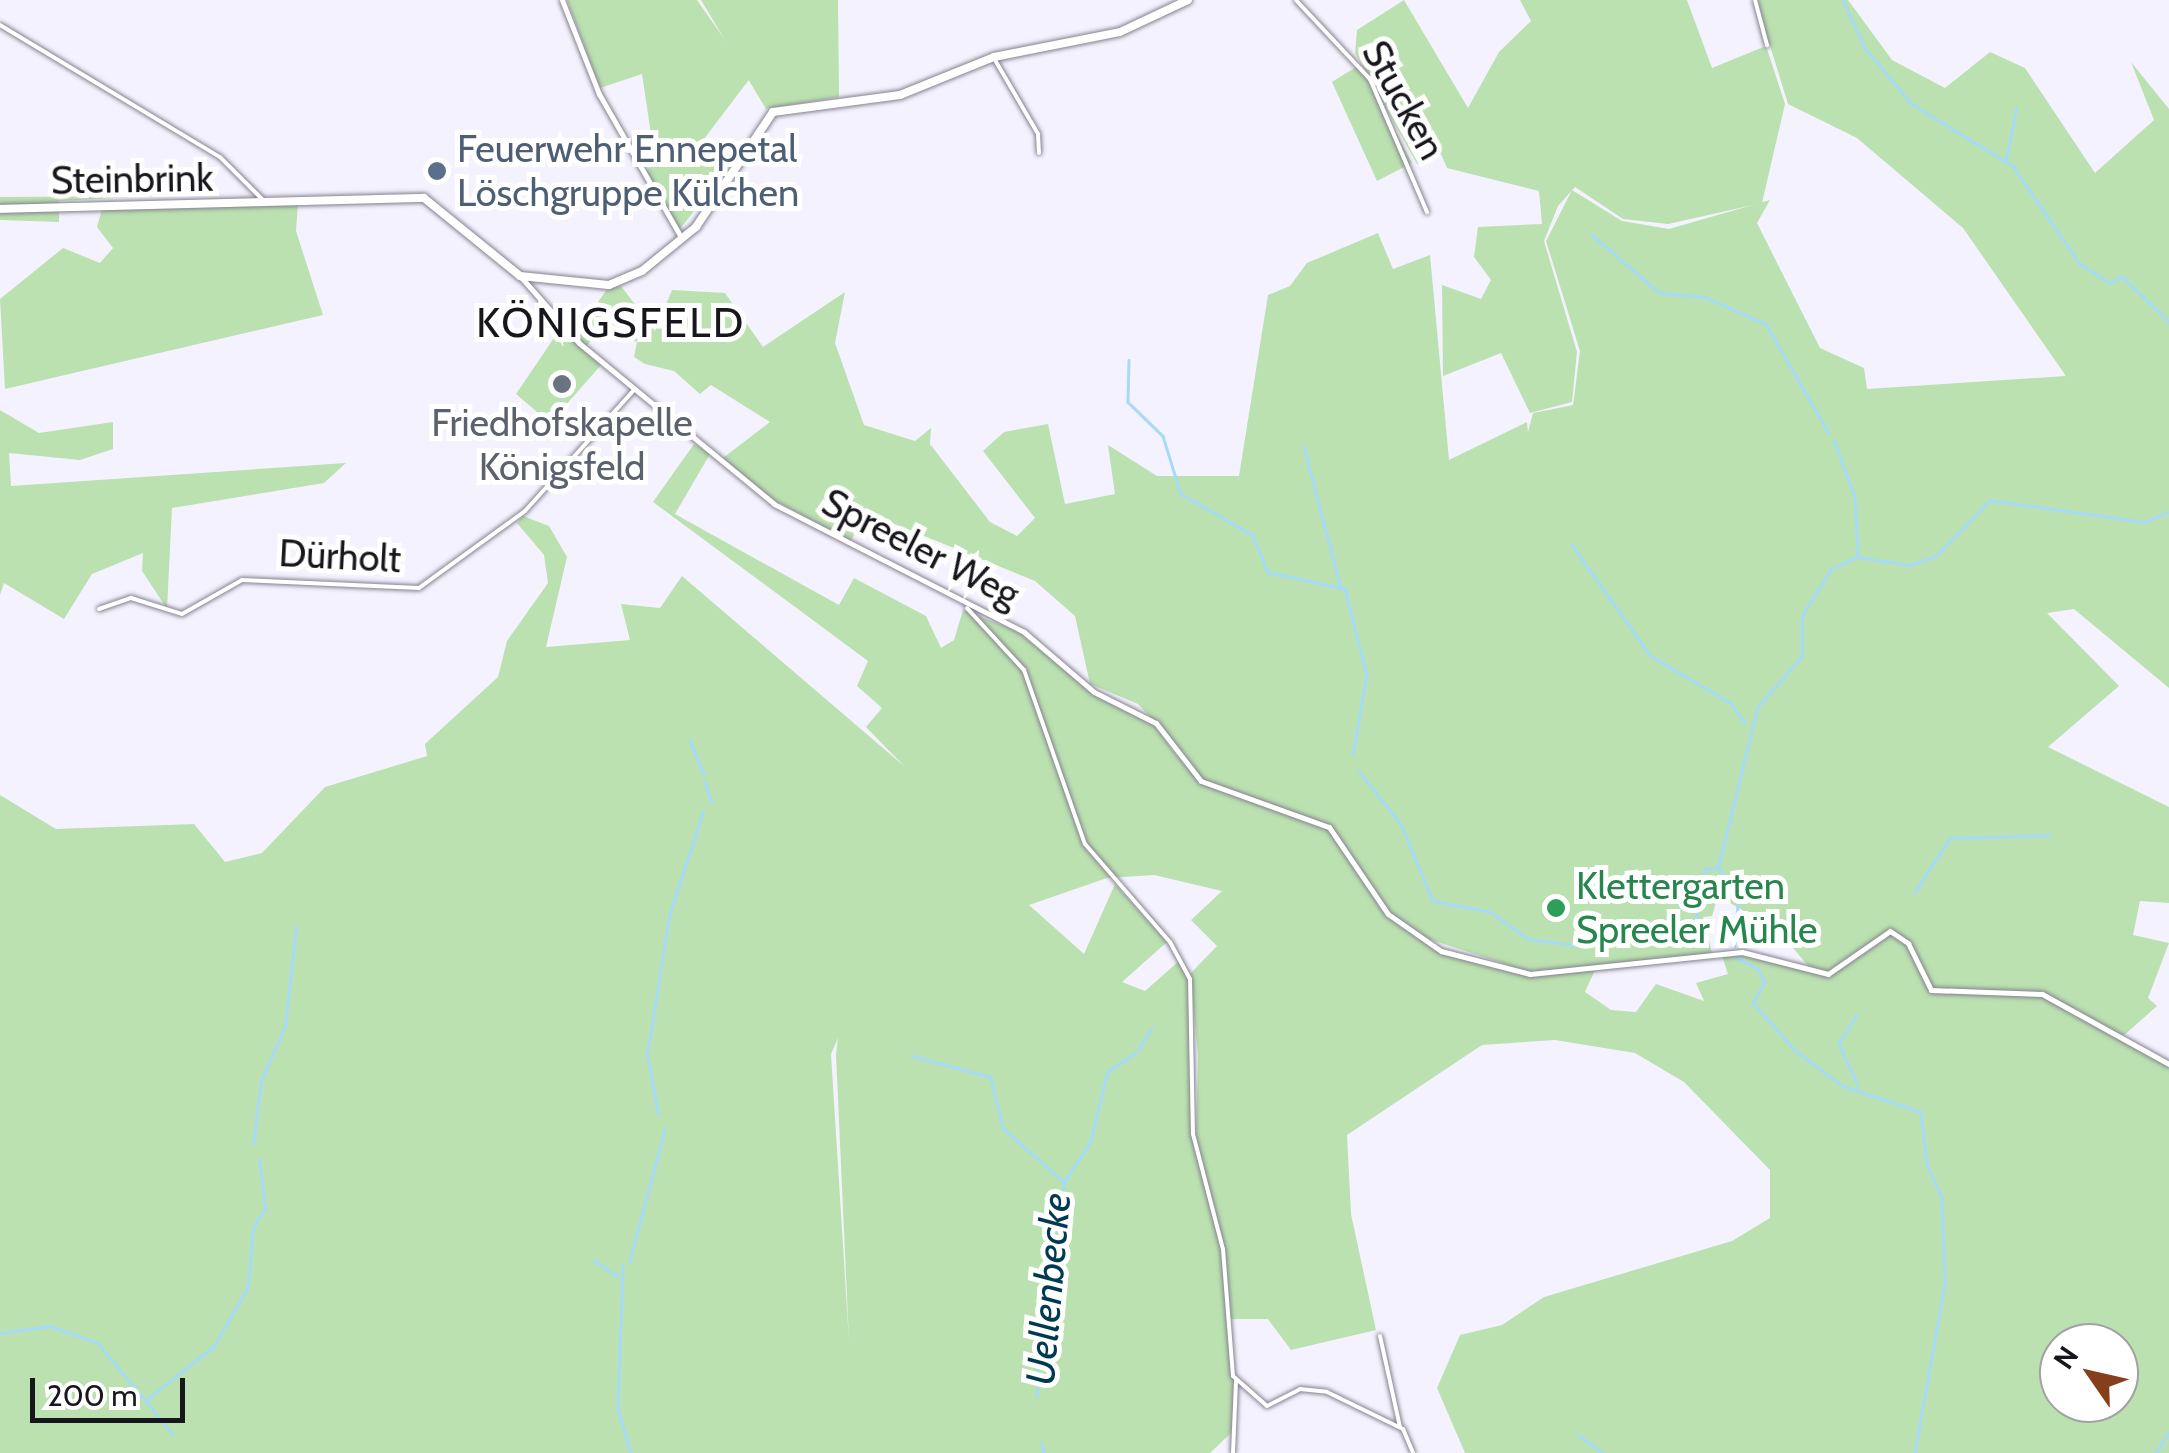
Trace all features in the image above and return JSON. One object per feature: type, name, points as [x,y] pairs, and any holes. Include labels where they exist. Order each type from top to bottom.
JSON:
[{"type":"main road","points":[[520,276],[609,284],[682,240],[773,112],[911,92],[994,57],[1120,32],[1188,0]]},
{"type":"main road","name":"Steinbrink","points":[[0,209],[418,198],[451,216],[500,266],[520,276]]},
{"type":"street","points":[[562,0],[600,94],[682,240]]},
{"type":"street","name":"Stucken","points":[[1296,0],[1370,79],[1428,212]]},
{"type":"street","points":[[1754,0],[1767,45]]},
{"type":"street","points":[[0,25],[220,157],[264,205]]},
{"type":"street","points":[[994,57],[1038,134],[1039,154]]},
{"type":"street","name":"Spreeler Weg","points":[[520,276],[634,390],[774,504],[967,608],[1024,632],[1094,692],[1156,724],[1201,781],[1329,827],[1392,918],[1441,951],[1542,975],[1737,952],[1813,972],[1839,971],[1872,936],[1891,931],[1908,943],[1931,990],[2042,994],[2169,1064]]},
{"type":"street","name":"Dürholt","points":[[99,609],[130,598],[182,614],[253,579],[419,588],[512,522],[634,390]]},
{"type":"street","points":[[967,608],[1024,670],[1085,844],[1170,942],[1190,980],[1194,1134],[1223,1249],[1236,1382],[1233,1453]]},
{"type":"street","points":[[1380,1336],[1400,1428]]},
{"type":"street","points":[[1236,1382],[1264,1405],[1318,1390],[1400,1428],[1413,1453]]},
{"type":"green space","points":[[567,0],[697,0],[751,77],[704,139],[741,152],[679,230],[646,171],[655,161],[642,74],[600,88]]},
{"type":"green space","points":[[701,0],[838,0],[839,97],[766,109]]},
{"type":"green space","points":[[1404,0],[1468,108],[1499,52],[1531,21],[1520,0],[1687,0],[1712,68],[1766,46],[1785,104],[1762,203],[1668,224],[1623,219],[1575,187],[1558,206],[1544,241],[1577,352],[1572,402],[1530,413],[1501,353],[1443,376],[1442,285],[1481,299],[1491,280],[1474,257],[1478,227],[1542,224],[1539,191],[1447,168],[1441,154],[1417,164],[1355,53],[1357,30]]},
{"type":"green space","points":[[1756,0],[1848,0],[1892,60],[1945,88],[1990,52],[2025,68],[2095,173],[2154,120],[2131,62],[2169,109],[2169,688],[2074,609],[2047,613],[2119,686],[2048,747],[2169,807],[2169,903],[2140,901],[2133,935],[2169,943],[2148,998],[2157,1006],[2123,1036],[2169,1064],[2169,1453],[1465,1453],[1437,1388],[1460,1335],[1502,1325],[1544,1297],[1732,1241],[1770,1218],[1770,1170],[1684,1082],[1635,1053],[1555,1040],[1482,1045],[1347,1135],[1351,1214],[1376,1330],[1291,1350],[1268,1319],[1230,1319],[1225,1249],[1196,1136],[1198,1056],[1190,974],[1217,946],[1191,920],[1222,891],[1154,875],[1107,878],[1029,905],[1084,954],[1115,884],[1167,942],[1122,982],[1145,991],[1179,961],[1189,983],[1191,1133],[1221,1250],[1236,1398],[1231,1433],[1210,1453],[0,1453],[0,795],[56,829],[194,824],[225,862],[262,853],[325,787],[427,756],[425,744],[498,677],[507,641],[548,583],[544,555],[517,523],[523,516],[549,526],[567,557],[546,647],[630,640],[621,604],[660,608],[682,576],[904,766],[866,727],[882,708],[857,686],[868,661],[653,502],[694,444],[710,454],[675,514],[839,605],[854,578],[926,616],[941,648],[954,640],[963,610],[1019,632],[1093,694],[1152,723],[1177,756],[1182,752],[1138,704],[1090,684],[1075,616],[1035,581],[865,512],[851,541],[772,499],[723,458],[770,422],[711,385],[700,394],[674,371],[645,364],[634,357],[637,342],[600,326],[587,346],[576,341],[601,365],[550,423],[516,394],[560,329],[572,338],[608,288],[621,286],[655,331],[672,290],[725,293],[763,347],[845,292],[835,343],[864,425],[915,441],[931,428],[930,444],[990,522],[1017,536],[1035,518],[983,451],[1004,432],[1048,424],[1065,504],[1115,494],[1108,445],[1157,476],[1239,476],[1268,295],[1290,286],[1307,263],[1378,233],[1393,269],[1430,255],[1449,460],[1527,422],[1528,432],[1533,413],[1573,405],[1580,351],[1546,241],[1572,190],[1622,221],[1669,229],[1770,200],[1757,223],[1820,348],[1864,368],[1867,389],[2066,376],[1963,228],[1857,138],[1788,104]],"holes":[[[1718,896],[1780,932],[1813,972],[1763,955],[1722,956],[1728,974],[1696,983],[1704,1001],[1656,984],[1636,1012],[1611,1010],[1585,992],[1595,970],[1615,966],[1521,974],[1449,955],[1410,933],[1530,972],[1623,964],[1663,964],[1712,953],[1703,917],[1712,916]],[[838,1038],[836,1055],[849,1341],[831,1054]]]},
{"type":"green space","points":[[1359,65],[1412,163],[1377,181],[1332,82]]},
{"type":"green space","points":[[152,196],[59,201],[59,222],[0,220],[0,197]]},
{"type":"green space","points":[[298,203],[296,231],[323,315],[5,389],[0,299],[63,248],[100,263],[113,248],[97,227],[102,209]]},
{"type":"green space","points":[[0,410],[39,433],[113,422],[113,449],[80,460],[9,453],[11,486],[346,463],[324,483],[172,508],[167,609],[142,571],[143,553],[92,574],[64,619],[4,583],[0,595]]},
{"type":"waterway","points":[[1843,0],[1865,48],[1912,104],[2013,166],[2080,264],[2110,283],[2122,276],[2169,322]]},
{"type":"waterway","points":[[2006,160],[2016,109]]},
{"type":"waterway","points":[[1591,234],[1660,293],[1705,297],[1766,324],[1829,433]]},
{"type":"waterway","points":[[1129,360],[1128,402],[1163,436],[1181,494],[1253,535],[1268,572],[1345,589],[1367,675],[1353,754]]},
{"type":"waterway","points":[[1834,440],[1855,497],[1858,554]]},
{"type":"waterway","points":[[1304,447],[1341,588]]},
{"type":"waterway","points":[[1718,868],[1757,708],[1802,656],[1802,616],[1831,569],[1857,557],[1910,565],[1937,555],[1990,500],[2144,522],[2169,512]]},
{"type":"waterway","points":[[1572,545],[1651,656],[1731,703],[1745,723]]},
{"type":"waterway","points":[[690,740],[704,775]]},
{"type":"waterway","points":[[1359,771],[1401,824],[1433,901],[1491,912],[1528,939],[1584,946]]},
{"type":"waterway","points":[[705,782],[712,802]]},
{"type":"waterway","points":[[658,1114],[647,1055],[669,916],[703,812]]},
{"type":"waterway","points":[[1914,893],[1950,838],[2049,835]]},
{"type":"waterway","points":[[1678,932],[1694,928],[1705,869],[1717,868]]},
{"type":"waterway","points":[[1718,868],[1739,889],[1735,946]]},
{"type":"waterway","points":[[253,1145],[261,1081],[285,1026],[296,928]]},
{"type":"waterway","points":[[1588,942],[1610,931],[1648,936]]},
{"type":"waterway","points":[[1736,957],[1758,969],[1765,982],[1753,1003],[1796,1051],[1843,1086],[1921,1112],[1927,1164],[1942,1197],[1945,1284],[1915,1453]]},
{"type":"waterway","points":[[1857,1015],[1839,1044],[1858,1085]]},
{"type":"waterway","points":[[1138,1050],[1152,1028]]},
{"type":"waterway","points":[[1065,1180],[1090,1143],[1107,1072],[1135,1053]]},
{"type":"waterway","name":"Uellenbecke","points":[[912,1056],[991,1077],[1003,1128],[1065,1183],[1046,1255],[1037,1397]]},
{"type":"waterway","points":[[629,1262],[665,1129]]},
{"type":"waterway","points":[[146,1400],[214,1346],[248,1287],[253,1227],[265,1209],[259,1159]]},
{"type":"waterway","points":[[594,1260],[617,1276]]},
{"type":"waterway","points":[[623,1265],[618,1408],[631,1453]]},
{"type":"waterway","points":[[0,1333],[50,1326],[98,1343],[173,1434]]},
{"type":"waterway","points":[[2155,1453],[2169,1432]]},
{"type":"waterway","points":[[1578,1435],[1604,1453]]},
{"type":"waterway","name":"Uellenbecke","points":[[1042,1443],[1044,1453]]},
{"type":"place","name":"Feuerwehr Ennepetal Löschgruppe Külchen","points":[[437,171]]},
{"type":"place","name":"Friedhofskapelle Königsfeld","points":[[562,384]]},
{"type":"place","name":"Klettergarten Spreeler Mühle","points":[[1556,908]]},
{"type":"district","name":"KÖNIGSFELD","points":[[611,322]]}]
